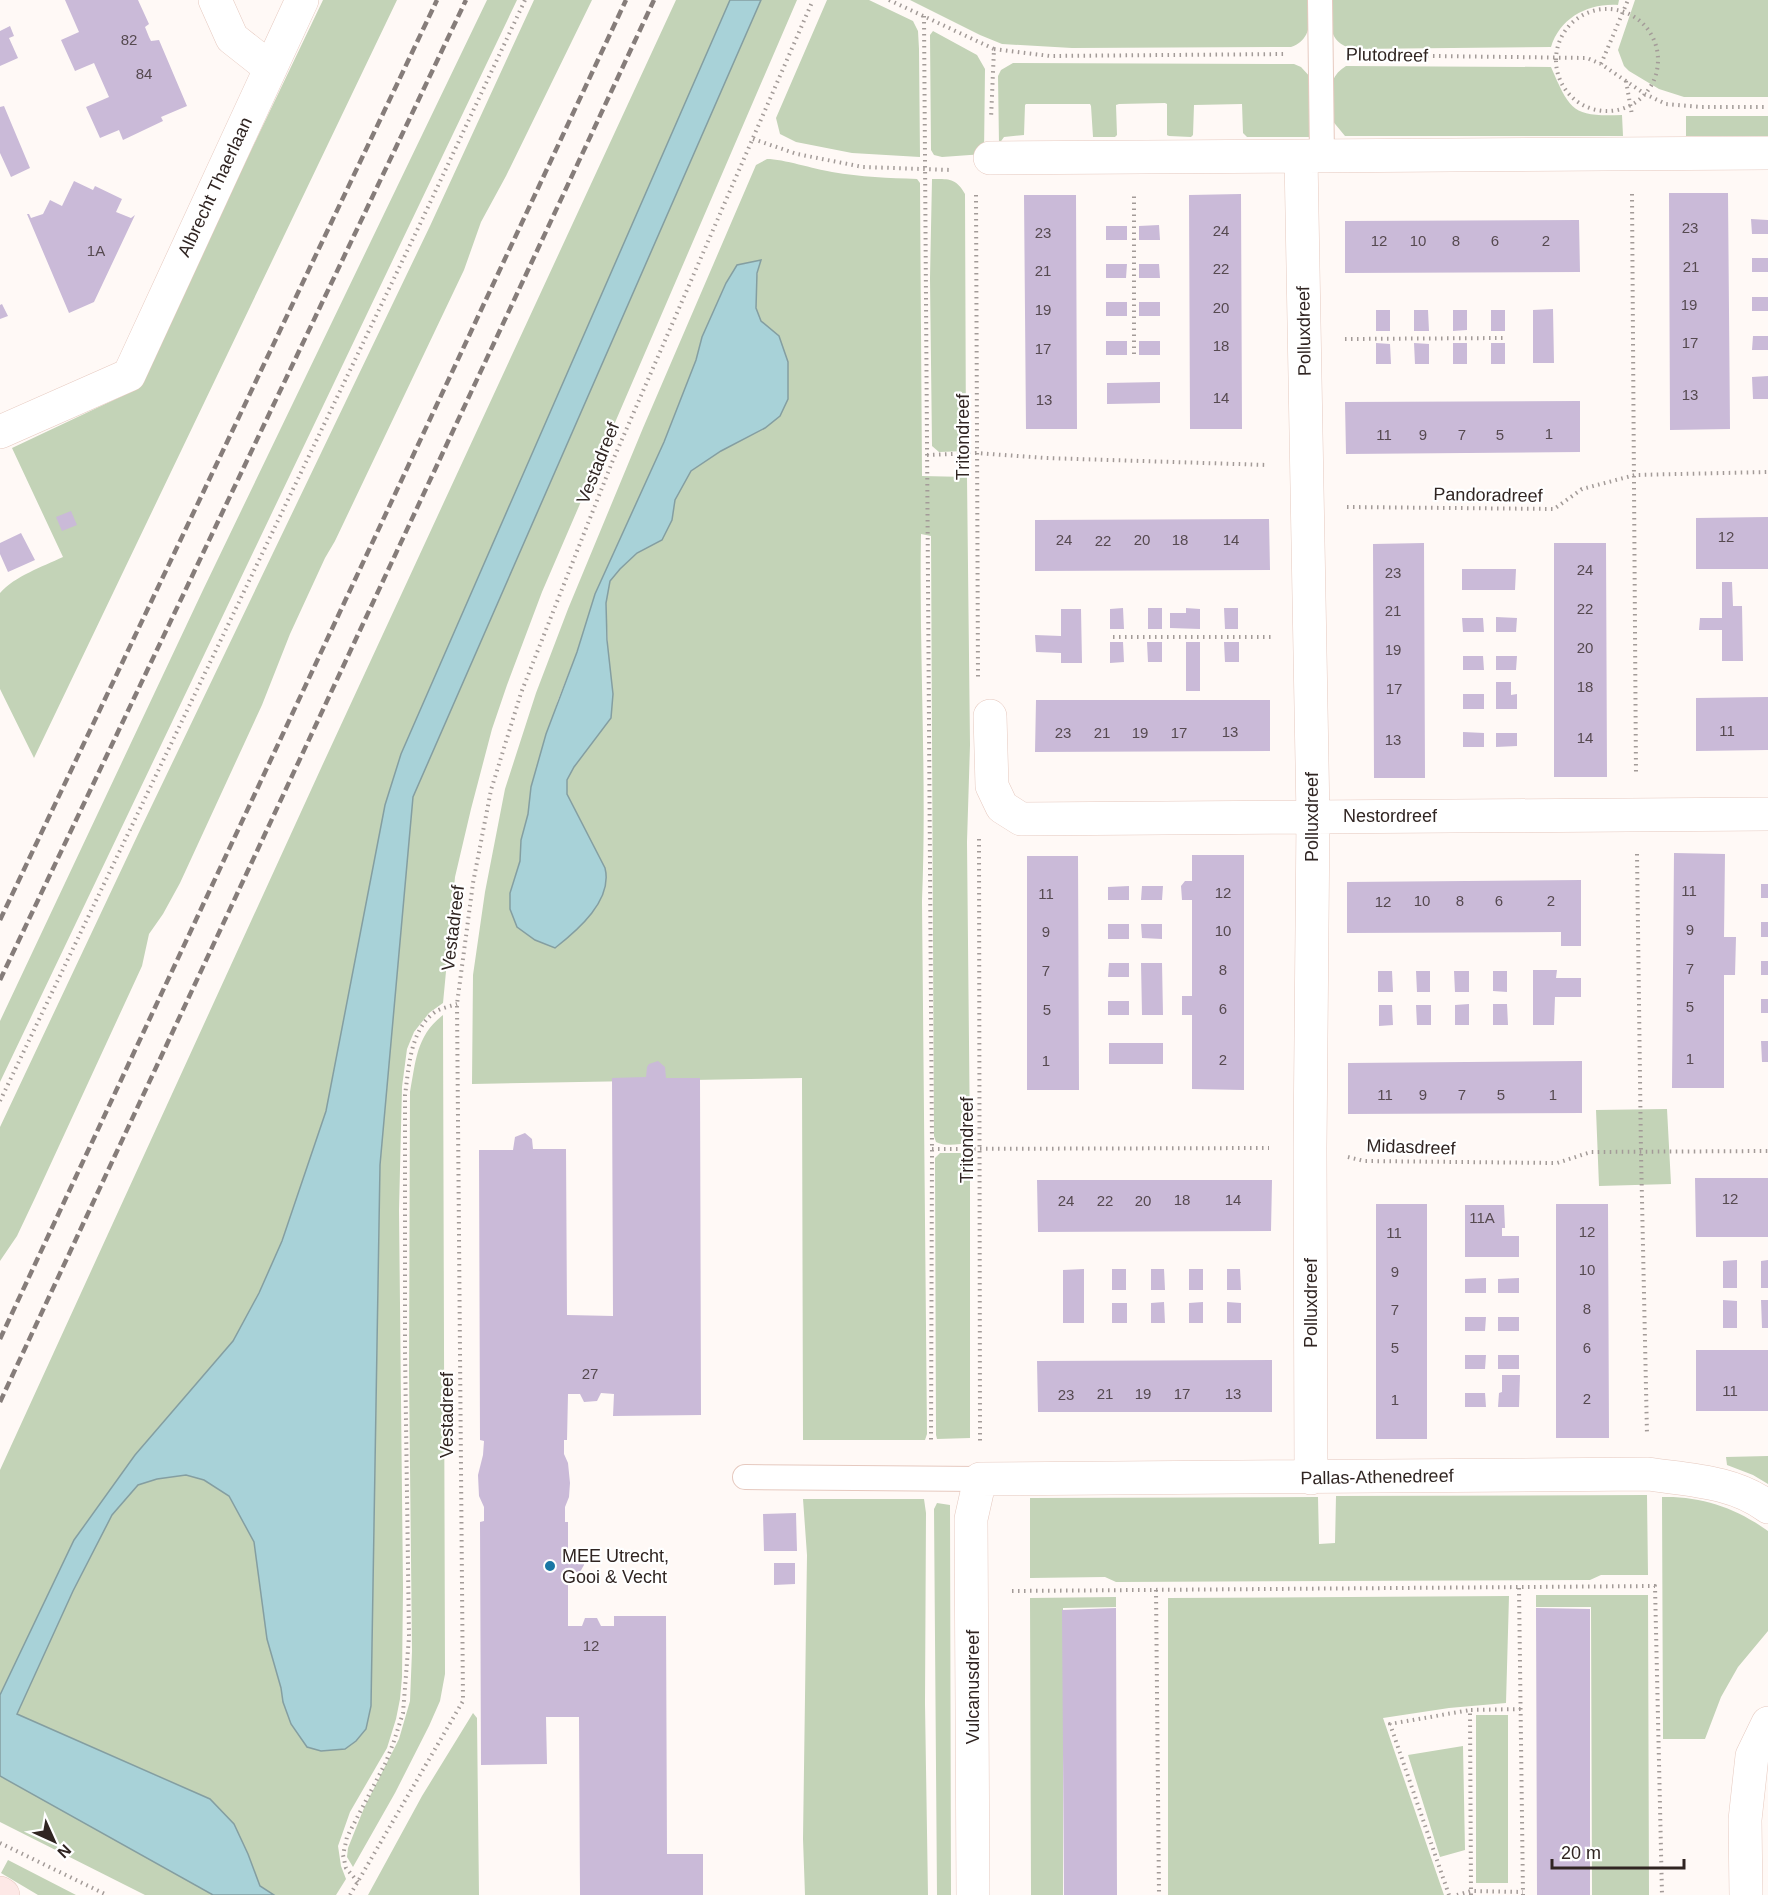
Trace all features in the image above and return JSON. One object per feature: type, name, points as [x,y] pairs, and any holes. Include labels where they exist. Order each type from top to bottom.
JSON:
[{"type":"street","points":[[215,0],[232,38],[270,68]]},
{"type":"street","name":"Albrecht Thaerlaan","points":[[0,432],[129,375],[302,0]]},
{"type":"street","points":[[985,164],[1135,158],[1768,153]]},
{"type":"street","name":"Polluxdreef","points":[[1311,157],[1304,339],[1313,817],[1310,1148],[1311,1478]]},
{"type":"street","points":[[990,716],[992,786],[1002,807]]},
{"type":"street","name":"Nestordreef","points":[[1002,807],[1021,819],[1768,814]]},
{"type":"street","name":"Pallas-Athenedreef","points":[[980,1479],[1648,1474],[1717,1483],[1768,1507]]},
{"type":"street","name":"Vulcanusdreef","points":[[973,1895],[971,1519],[980,1479]]},
{"type":"street","points":[[1746,1895],[1745,1820],[1752,1756],[1768,1723]]},
{"type":"lane","points":[[1311,157],[1321,54],[1320,0]]},
{"type":"lane","points":[[745,1477],[980,1479]]},
{"type":"path","points":[[0,1101],[411,244],[525,0]]},
{"type":"path","name":"Vestadreef","points":[[350,1895],[463,1701],[457,1004],[472,883],[489,801],[521,693],[613,460],[813,0]]},
{"type":"path","name":"Plutodreef","points":[[889,0],[994,49],[1050,56],[1321,54],[1587,58],[1601,64],[1646,94],[1666,104],[1702,107],[1768,106]]},
{"type":"path","points":[[1601,64],[1628,0]]},
{"type":"path","points":[[1610,8],[1623,11],[1636,17],[1647,27],[1656,46],[1658,68],[1653,82],[1646,94],[1622,110],[1598,111],[1585,107],[1566,92],[1556,69],[1558,44],[1572,21],[1584,14],[1610,8]]},
{"type":"path","points":[[924,16],[932,1149],[930,1479]]},
{"type":"path","name":"Tritondreef","points":[[990,716],[978,694],[976,194],[985,164],[994,49]]},
{"type":"path","points":[[753,139],[796,154],[863,166],[926,169],[985,164]]},
{"type":"path","points":[[1134,354],[1135,158]]},
{"type":"path","points":[[1304,339],[1503,338]]},
{"type":"path","points":[[927,455],[976,453],[1046,458],[1307,467]]},
{"type":"path","name":"Pandoradreef","points":[[1308,507],[1554,509],[1582,489],[1635,475],[1768,472]]},
{"type":"path","points":[[1113,637],[1310,637]]},
{"type":"path","name":"Tritondreef","points":[[980,1479],[979,838],[1002,807]]},
{"type":"path","points":[[358,1882],[346,1868],[343,1855],[347,1837],[386,1762],[394,1741],[403,1713],[407,1658],[405,1095],[410,1056],[419,1030],[435,1012],[457,1004]]},
{"type":"path","name":"Midasdreef","points":[[932,1149],[1310,1148],[1364,1161],[1557,1163],[1591,1152],[1768,1151]]},
{"type":"path","points":[[972,1591],[1655,1586],[1662,1895]]},
{"type":"path","points":[[1457,1895],[1523,1894],[1519,1588]]},
{"type":"path","points":[[1156,1589],[1159,1895]]},
{"type":"path","points":[[1449,1895],[1389,1724],[1470,1710],[1521,1709]]},
{"type":"path","points":[[1470,1710],[1471,1893]]},
{"type":"path","points":[[0,1843],[107,1895]]},
{"type":"green space","points":[[323,0],[397,0],[34,758],[0,689],[0,593],[21,577],[63,557],[12,448],[137,389]]},
{"type":"green space","points":[[487,0],[517,0],[0,1082],[0,1021],[203,590]]},
{"type":"green space","points":[[534,0],[592,0],[481,222],[464,270],[325,558],[290,634],[262,705],[180,883],[149,934],[142,966],[35,1198],[17,1236],[0,1261],[0,1127],[430,226]]},
{"type":"green space","points":[[676,0],[797,0],[542,592],[492,729],[455,877],[443,1003],[429,1013],[414,1032],[407,1049],[402,1087],[399,1210],[403,1589],[400,1699],[387,1748],[350,1812],[338,1846],[346,1879],[336,1895],[274,1895],[260,1887],[248,1854],[210,1799],[17,1714],[73,1591],[112,1515],[138,1485],[157,1479],[186,1475],[204,1480],[229,1496],[254,1542],[267,1639],[283,1702],[366,1729],[371,1706],[380,1165],[412,799],[367,903],[326,1111],[282,1241],[259,1293],[233,1341],[135,1455],[74,1540],[0,1695],[0,1470]]},
{"type":"green space","points":[[827,0],[869,0],[913,21],[918,31],[919,49],[920,157],[852,153],[796,142],[780,134],[776,118]]},
{"type":"green space","points":[[910,0],[1309,0],[1310,21],[1307,34],[1291,47],[1072,48],[1002,44]]},
{"type":"green space","points":[[1330,0],[1619,0],[1618,5],[1586,10],[1568,20],[1555,37],[1551,47],[1353,49],[1344,46],[1334,36]]},
{"type":"green space","points":[[1635,0],[1768,0],[1768,97],[1684,97],[1659,89],[1629,71],[1624,66],[1618,50]]},
{"type":"green space","points":[[933,31],[977,55],[985,69],[984,154],[942,157],[934,155],[931,150],[930,35]]},
{"type":"green space","points":[[1013,63],[1294,64],[1301,67],[1312,79],[1311,137],[1247,137],[1243,133],[1242,104],[1194,105],[1193,135],[1191,137],[1169,136],[1167,135],[1167,104],[1165,103],[1116,105],[1117,135],[1115,137],[1093,137],[1090,104],[1026,104],[1024,135],[1004,137],[999,144],[998,76],[1001,70]]},
{"type":"green space","points":[[1346,66],[1551,67],[1563,93],[1575,108],[1593,115],[1622,115],[1623,136],[1345,136],[1331,119],[1330,96],[1335,77]]},
{"type":"green space","points":[[1686,116],[1768,116],[1768,136],[1686,136]]},
{"type":"green space","points":[[767,159],[774,159],[843,174],[917,179],[920,183],[922,476],[967,477],[970,1143],[953,1145],[936,1142],[934,1136],[931,536],[921,534],[927,1434],[925,1440],[803,1440],[802,1078],[472,1084],[473,975],[485,892],[505,789],[536,693],[568,609],[756,165]],"holes":[[[760,261],[756,291],[758,314],[768,330],[779,336],[765,428],[721,451],[691,471],[675,500],[672,520],[662,539],[637,553],[610,581],[606,603],[611,718],[574,767],[567,780],[567,794],[605,868],[606,880],[598,903],[591,913],[555,948],[510,909],[510,893],[520,861],[521,840],[528,814],[531,787],[595,594],[664,442],[696,360],[702,337],[726,283],[737,265]]]},
{"type":"green space","points":[[932,179],[952,180],[965,194],[966,451],[939,452],[932,446],[930,278]]},
{"type":"green space","points":[[443,1015],[445,1674],[440,1701],[429,1726],[395,1793],[353,1867],[347,1857],[348,1848],[364,1808],[399,1739],[410,1701],[412,1651],[409,1373],[410,1092],[422,1040]]},
{"type":"green space","points":[[1667,1109],[1671,1184],[1599,1186],[1596,1110]]},
{"type":"green space","points":[[940,1153],[970,1153],[970,1438],[937,1439],[936,1435],[935,1158]]},
{"type":"green space","points":[[1768,1456],[1768,1484],[1753,1475],[1727,1465],[1726,1457]]},
{"type":"green space","points":[[1647,1495],[1648,1575],[1601,1575],[1590,1580],[1116,1582],[1105,1577],[1030,1578],[1030,1498],[1318,1497],[1319,1544],[1335,1543],[1336,1496]]},
{"type":"green space","points":[[1662,1497],[1705,1501],[1718,1505],[1744,1516],[1768,1531],[1768,1631],[1738,1667],[1721,1697],[1705,1739],[1663,1739]]},
{"type":"green space","points":[[803,1499],[924,1499],[926,1513],[925,1704],[928,1895],[805,1895],[803,1839],[807,1555]]},
{"type":"green space","points":[[937,1503],[950,1505],[951,1895],[937,1895],[934,1509]]},
{"type":"green space","points":[[1536,1595],[1648,1595],[1649,1895],[1592,1895],[1591,1607],[1536,1607]]},
{"type":"green space","points":[[1509,1596],[1506,1703],[1449,1708],[1383,1718],[1444,1895],[1168,1895],[1168,1598]]},
{"type":"green space","points":[[1116,1597],[1116,1607],[1063,1608],[1063,1895],[1031,1895],[1030,1598]]},
{"type":"green space","points":[[473,1713],[477,1718],[479,1895],[368,1895],[422,1796]]},
{"type":"green space","points":[[1476,1715],[1508,1715],[1508,1883],[1476,1883]]},
{"type":"green space","points":[[1463,1746],[1465,1850],[1440,1857],[1408,1755]]},
{"type":"green space","points":[[0,1776],[213,1895],[145,1895],[0,1822]]},
{"type":"green space","points":[[8,1860],[76,1895],[38,1895],[1,1873]]},
{"type":"water","points":[[730,0],[761,0],[413,797],[380,1165],[371,1706],[366,1729],[345,1749],[321,1751],[307,1747],[291,1724],[283,1702],[267,1639],[254,1542],[229,1496],[204,1480],[186,1475],[157,1479],[138,1485],[112,1515],[73,1591],[17,1714],[210,1799],[234,1824],[260,1886],[274,1895],[213,1895],[0,1776],[0,1695],[74,1540],[135,1455],[233,1341],[259,1293],[282,1241],[326,1111],[385,805],[401,754]]},
{"type":"water","points":[[761,260],[757,273],[756,308],[761,321],[779,336],[788,362],[788,399],[780,416],[765,428],[721,451],[691,471],[675,500],[672,520],[662,540],[637,553],[610,581],[606,603],[607,640],[613,694],[611,718],[574,767],[567,780],[567,794],[605,868],[606,880],[599,903],[592,913],[555,948],[535,940],[517,927],[510,909],[510,893],[520,861],[521,840],[528,814],[531,787],[546,734],[577,652],[595,594],[664,442],[696,360],[702,337],[726,283],[737,265]]},
{"type":"building","points":[[65,0],[138,0],[149,24],[145,27],[149,37],[151,41],[159,40],[187,106],[161,117],[163,121],[123,140],[119,130],[100,138],[86,107],[109,97],[94,63],[75,71],[61,40],[79,32]]},
{"type":"building","points":[[10,26],[14,36],[9,38],[18,58],[0,66],[0,31]]},
{"type":"building","points":[[4,106],[30,168],[11,177],[0,153],[0,107]]},
{"type":"building","points":[[74,181],[93,190],[95,186],[122,199],[116,212],[131,218],[135,215],[94,302],[69,313],[27,214],[31,218],[43,214],[50,200],[62,206]]},
{"type":"building","points":[[1669,193],[1728,193],[1730,429],[1670,430]]},
{"type":"building","points":[[1241,194],[1242,429],[1190,429],[1189,195]]},
{"type":"building","points":[[1024,195],[1076,195],[1077,429],[1026,429]]},
{"type":"building","points":[[1751,219],[1768,220],[1768,234],[1752,234]]},
{"type":"building","points":[[1579,220],[1580,272],[1345,273],[1345,221]]},
{"type":"building","points":[[1159,225],[1160,240],[1139,240],[1139,226]]},
{"type":"building","points":[[1106,226],[1127,226],[1127,240],[1106,240]]},
{"type":"building","points":[[1752,258],[1768,258],[1768,272],[1752,272]]},
{"type":"building","points":[[1106,264],[1127,264],[1126,278],[1106,278]]},
{"type":"building","points":[[1139,264],[1159,264],[1160,278],[1139,278]]},
{"type":"building","points":[[1752,297],[1768,297],[1768,311],[1752,311]]},
{"type":"building","points":[[1106,302],[1127,302],[1127,316],[1106,316]]},
{"type":"building","points":[[1139,302],[1160,302],[1160,316],[1139,316]]},
{"type":"building","points":[[2,304],[8,316],[0,319],[0,305]]},
{"type":"building","points":[[1553,309],[1554,363],[1533,363],[1533,310]]},
{"type":"building","points":[[1376,310],[1390,310],[1390,331],[1376,331]]},
{"type":"building","points":[[1414,310],[1428,310],[1429,331],[1414,331]]},
{"type":"building","points":[[1453,310],[1467,310],[1467,330],[1453,331]]},
{"type":"building","points":[[1491,310],[1505,310],[1505,331],[1491,331]]},
{"type":"building","points":[[1753,336],[1768,336],[1768,350],[1752,350]]},
{"type":"building","points":[[1106,341],[1127,341],[1127,355],[1106,355]]},
{"type":"building","points":[[1139,341],[1160,341],[1160,355],[1139,355]]},
{"type":"building","points":[[1376,343],[1390,344],[1391,364],[1376,364]]},
{"type":"building","points":[[1414,343],[1429,344],[1429,364],[1415,364]]},
{"type":"building","points":[[1453,343],[1467,343],[1467,364],[1453,364]]},
{"type":"building","points":[[1491,343],[1505,343],[1505,364],[1491,364]]},
{"type":"building","points":[[1768,376],[1768,399],[1753,399],[1752,377]]},
{"type":"building","points":[[1160,382],[1160,403],[1107,404],[1107,383]]},
{"type":"building","points":[[1580,401],[1580,452],[1346,454],[1345,402]]},
{"type":"building","points":[[71,511],[77,525],[62,531],[56,517]]},
{"type":"building","points":[[1768,517],[1768,569],[1696,569],[1696,518]]},
{"type":"building","points":[[1269,519],[1270,570],[1035,571],[1035,520]]},
{"type":"building","points":[[21,533],[35,560],[8,572],[0,554],[0,543]]},
{"type":"building","points":[[1424,543],[1425,778],[1374,778],[1373,544]]},
{"type":"building","points":[[1554,543],[1606,543],[1607,777],[1554,777]]},
{"type":"building","points":[[1462,569],[1516,569],[1515,590],[1462,590]]},
{"type":"building","points":[[1722,582],[1732,582],[1733,606],[1742,606],[1743,661],[1722,661],[1722,630],[1699,630],[1700,618],[1722,618]]},
{"type":"building","points":[[1123,608],[1124,629],[1110,629],[1110,609]]},
{"type":"building","points":[[1148,608],[1162,608],[1162,629],[1148,629]]},
{"type":"building","points":[[1186,608],[1200,609],[1200,629],[1170,628],[1170,613],[1186,613]]},
{"type":"building","points":[[1224,608],[1238,608],[1238,629],[1225,629]]},
{"type":"building","points":[[1061,609],[1081,609],[1082,663],[1061,663],[1061,653],[1036,652],[1035,635],[1061,636]]},
{"type":"building","points":[[1496,617],[1517,618],[1516,632],[1496,632]]},
{"type":"building","points":[[1462,618],[1483,618],[1484,632],[1463,632]]},
{"type":"building","points":[[1110,642],[1123,642],[1124,662],[1110,663]]},
{"type":"building","points":[[1147,642],[1162,642],[1162,662],[1148,662]]},
{"type":"building","points":[[1186,642],[1200,642],[1200,691],[1186,691]]},
{"type":"building","points":[[1224,642],[1239,642],[1239,662],[1225,662]]},
{"type":"building","points":[[1463,656],[1483,656],[1484,670],[1463,670]]},
{"type":"building","points":[[1496,656],[1517,656],[1516,670],[1496,670]]},
{"type":"building","points":[[1496,682],[1511,682],[1511,695],[1517,694],[1517,709],[1496,709]]},
{"type":"building","points":[[1463,694],[1484,694],[1484,709],[1463,709]]},
{"type":"building","points":[[1768,697],[1768,750],[1696,751],[1696,698]]},
{"type":"building","points":[[1036,700],[1270,700],[1270,751],[1035,752]]},
{"type":"building","points":[[1463,732],[1484,733],[1484,747],[1463,747]]},
{"type":"building","points":[[1496,733],[1517,733],[1517,746],[1496,747]]},
{"type":"building","points":[[1674,853],[1725,854],[1724,937],[1736,937],[1735,975],[1724,975],[1724,1088],[1672,1088]]},
{"type":"building","points":[[1192,855],[1244,855],[1244,1090],[1192,1089],[1192,1015],[1182,1015],[1182,996],[1192,996],[1192,900],[1182,900],[1181,886],[1185,881],[1192,881]]},
{"type":"building","points":[[1027,856],[1078,856],[1079,1090],[1027,1090]]},
{"type":"building","points":[[1581,880],[1581,946],[1561,946],[1561,932],[1347,933],[1347,882]]},
{"type":"building","points":[[1761,884],[1768,884],[1768,898],[1761,898]]},
{"type":"building","points":[[1129,886],[1129,900],[1108,900],[1108,887]]},
{"type":"building","points":[[1142,886],[1163,886],[1162,900],[1141,900]]},
{"type":"building","points":[[1761,922],[1768,922],[1768,937],[1761,937]]},
{"type":"building","points":[[1108,924],[1129,924],[1129,939],[1108,939]]},
{"type":"building","points":[[1141,924],[1162,924],[1162,939],[1142,938]]},
{"type":"building","points":[[1761,961],[1768,961],[1768,975],[1761,975]]},
{"type":"building","points":[[1109,963],[1129,963],[1129,977],[1108,977]]},
{"type":"building","points":[[1141,963],[1162,963],[1163,1015],[1142,1015]]},
{"type":"building","points":[[1533,970],[1557,970],[1556,978],[1581,978],[1581,997],[1555,997],[1554,1025],[1533,1025]]},
{"type":"building","points":[[1378,971],[1392,971],[1393,992],[1378,992]]},
{"type":"building","points":[[1416,971],[1430,971],[1430,992],[1417,992]]},
{"type":"building","points":[[1454,971],[1469,971],[1469,992],[1455,992]]},
{"type":"building","points":[[1493,971],[1507,971],[1507,992],[1493,991]]},
{"type":"building","points":[[1761,999],[1768,999],[1768,1013],[1761,1013]]},
{"type":"building","points":[[1108,1001],[1129,1001],[1129,1015],[1108,1015]]},
{"type":"building","points":[[1469,1004],[1469,1025],[1455,1025],[1455,1005]]},
{"type":"building","points":[[1493,1004],[1507,1004],[1508,1025],[1493,1025]]},
{"type":"building","points":[[1379,1005],[1392,1005],[1393,1025],[1379,1026]]},
{"type":"building","points":[[1416,1005],[1431,1005],[1431,1025],[1417,1025]]},
{"type":"building","points":[[1761,1041],[1768,1041],[1768,1062],[1762,1062]]},
{"type":"building","points":[[1109,1043],[1163,1043],[1163,1064],[1109,1064]]},
{"type":"building","points":[[658,1061],[665,1067],[666,1078],[700,1078],[701,1415],[613,1416],[614,1394],[601,1393],[597,1401],[584,1402],[580,1394],[568,1394],[567,1440],[564,1440],[564,1454],[568,1463],[570,1483],[569,1497],[565,1507],[565,1522],[568,1522],[568,1555],[573,1555],[573,1553],[580,1555],[584,1560],[584,1565],[580,1572],[568,1572],[568,1626],[582,1626],[585,1618],[597,1618],[601,1626],[614,1626],[614,1616],[666,1616],[667,1854],[703,1854],[703,1895],[580,1895],[579,1717],[546,1717],[547,1764],[481,1765],[480,1522],[484,1521],[484,1507],[479,1496],[478,1475],[484,1441],[480,1440],[479,1150],[513,1150],[515,1137],[525,1133],[532,1139],[533,1149],[566,1149],[567,1315],[613,1316],[612,1078],[646,1077],[649,1064]]},
{"type":"building","points":[[1582,1061],[1582,1113],[1348,1114],[1348,1063]]},
{"type":"building","points":[[1695,1178],[1768,1178],[1768,1237],[1696,1237]]},
{"type":"building","points":[[1037,1180],[1272,1180],[1271,1231],[1038,1232]]},
{"type":"building","points":[[1376,1204],[1427,1204],[1427,1439],[1376,1439]]},
{"type":"building","points":[[1556,1204],[1608,1204],[1609,1438],[1556,1438]]},
{"type":"building","points":[[1465,1205],[1504,1205],[1505,1228],[1502,1228],[1502,1236],[1519,1236],[1519,1257],[1465,1257]]},
{"type":"building","points":[[1737,1260],[1737,1288],[1723,1288],[1723,1261]]},
{"type":"building","points":[[1768,1260],[1768,1288],[1761,1288],[1761,1261]]},
{"type":"building","points":[[1084,1269],[1084,1323],[1063,1323],[1063,1270]]},
{"type":"building","points":[[1112,1269],[1126,1269],[1126,1290],[1112,1290]]},
{"type":"building","points":[[1151,1269],[1164,1269],[1165,1290],[1151,1290]]},
{"type":"building","points":[[1189,1269],[1203,1269],[1203,1290],[1189,1290]]},
{"type":"building","points":[[1227,1269],[1240,1269],[1241,1290],[1227,1290]]},
{"type":"building","points":[[1486,1278],[1486,1293],[1465,1293],[1465,1279]]},
{"type":"building","points":[[1519,1278],[1519,1293],[1498,1293],[1498,1279]]},
{"type":"building","points":[[1723,1300],[1737,1301],[1737,1328],[1723,1328]]},
{"type":"building","points":[[1761,1300],[1768,1300],[1768,1328],[1762,1328]]},
{"type":"building","points":[[1164,1302],[1165,1323],[1151,1323],[1151,1303]]},
{"type":"building","points":[[1203,1302],[1203,1323],[1189,1323],[1189,1303]]},
{"type":"building","points":[[1227,1302],[1241,1303],[1241,1323],[1227,1323]]},
{"type":"building","points":[[1112,1303],[1127,1303],[1127,1323],[1112,1323]]},
{"type":"building","points":[[1465,1317],[1486,1317],[1485,1331],[1465,1331]]},
{"type":"building","points":[[1498,1317],[1519,1317],[1519,1331],[1498,1331]]},
{"type":"building","points":[[1696,1350],[1768,1350],[1768,1411],[1696,1411]]},
{"type":"building","points":[[1465,1355],[1486,1355],[1485,1369],[1465,1369]]},
{"type":"building","points":[[1498,1355],[1519,1355],[1519,1369],[1498,1369]]},
{"type":"building","points":[[1272,1360],[1272,1412],[1038,1412],[1037,1361]]},
{"type":"building","points":[[1502,1375],[1520,1375],[1519,1407],[1498,1407],[1499,1393],[1502,1392]]},
{"type":"building","points":[[1465,1393],[1485,1393],[1486,1407],[1465,1407]]},
{"type":"building","points":[[796,1513],[797,1551],[764,1551],[763,1514]]},
{"type":"building","points":[[774,1563],[795,1563],[795,1584],[774,1585]]},
{"type":"building","points":[[1116,1608],[1117,1895],[1064,1895],[1062,1610]]},
{"type":"building","points":[[1536,1608],[1590,1609],[1590,1895],[1537,1895]]},
{"type":"railway","points":[[0,920],[437,0]]},
{"type":"railway","points":[[0,980],[466,0]]},
{"type":"railway","points":[[0,1339],[626,0]]},
{"type":"railway","points":[[0,1402],[654,0]]},
{"type":"place","name":"MEE Utrecht, Gooi & Vecht","points":[[550,1566]]}]
